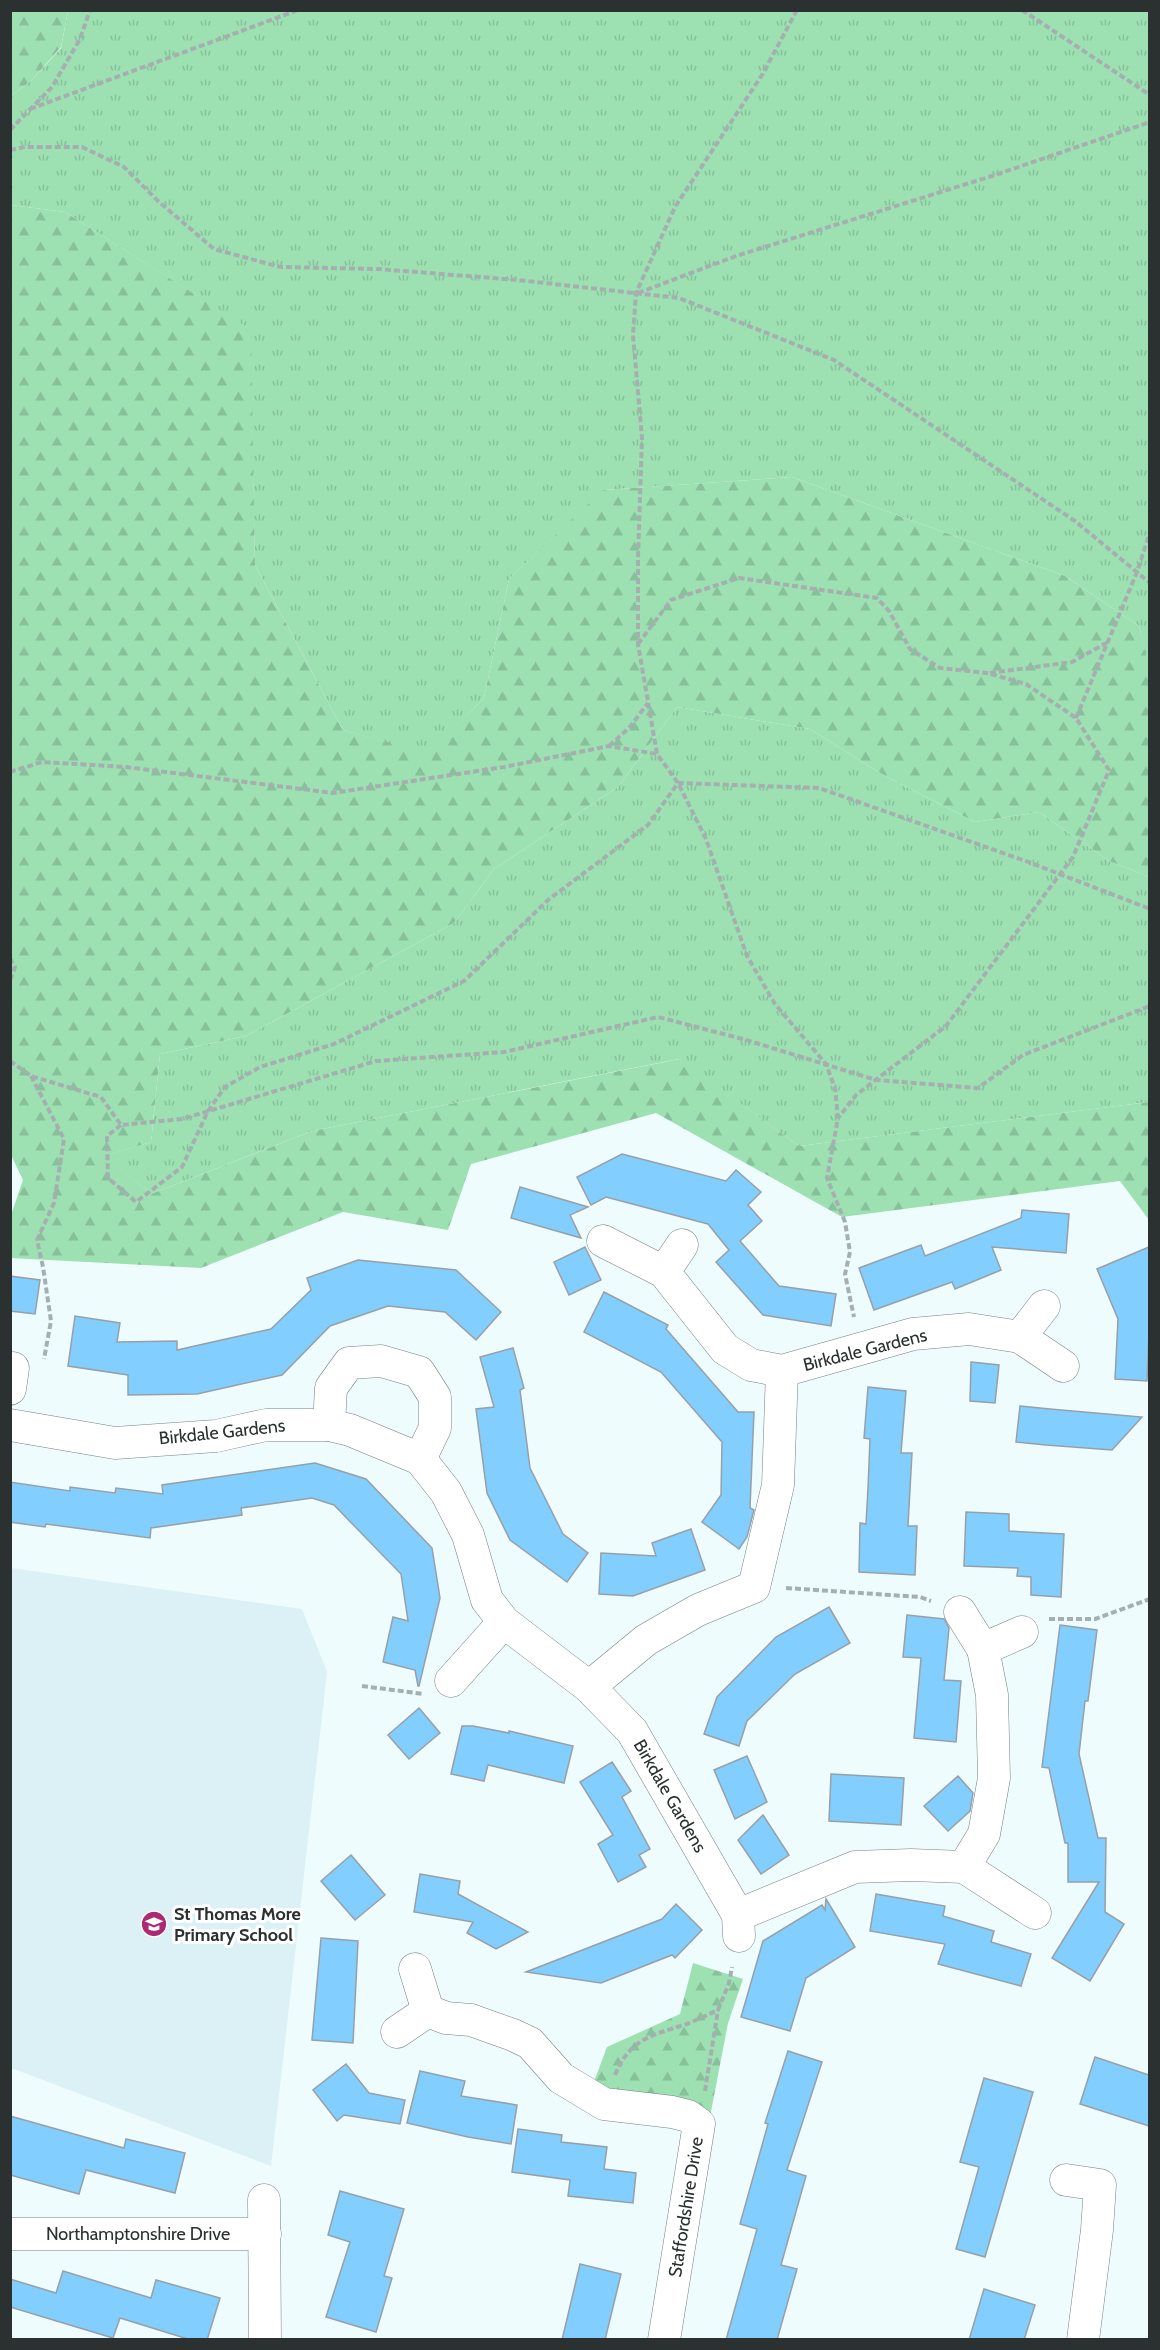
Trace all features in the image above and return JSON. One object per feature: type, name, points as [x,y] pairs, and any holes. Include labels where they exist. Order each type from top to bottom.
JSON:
[{"type":"street","name":"Birkdale Gardens","points":[[603,1241],[664,1272],[692,1304],[725,1349],[751,1365],[782,1371],[818,1363],[861,1347],[913,1334],[969,1329],[1020,1337],[1063,1366]]},
{"type":"street","points":[[664,1272],[682,1245]]},
{"type":"street","points":[[1020,1337],[1044,1306]]},
{"type":"street","points":[[330,1425],[331,1388],[349,1364],[381,1361],[419,1372],[435,1397],[435,1428],[420,1459]]},
{"type":"street","name":"Birkdale Gardens","points":[[754,1587],[777,1485],[782,1371]]},
{"type":"street","name":"Birkdale Gardens","points":[[10,1425],[116,1443],[216,1436],[266,1425],[330,1425],[350,1430],[420,1459],[446,1492],[468,1536],[487,1600],[504,1622],[589,1687],[632,1731],[739,1926]]},
{"type":"street","points":[[589,1687],[646,1640],[698,1610],[754,1587]]},
{"type":"street","points":[[960,1612],[983,1649],[992,1695],[994,1778],[984,1834],[964,1867]]},
{"type":"street","points":[[451,1681],[504,1622]]},
{"type":"street","points":[[983,1649],[1022,1632]]},
{"type":"street","points":[[739,1926],[855,1867],[911,1865],[964,1867],[1035,1913]]},
{"type":"street","points":[[397,2032],[428,2011],[415,1969]]},
{"type":"street","name":"Staffordshire Drive","points":[[428,2011],[446,2018],[471,2020],[531,2043],[561,2078],[604,2103],[688,2116],[699,2124],[698,2144],[664,2340]]},
{"type":"street","points":[[1066,2180],[1100,2185],[1097,2230],[1083,2340]]},
{"type":"street","points":[[264,2200],[266,2340]]},
{"type":"street","name":"Northamptonshire Drive","points":[[10,2234],[265,2234]]},
{"type":"path","points":[[10,130],[52,87],[80,39],[90,10]]},
{"type":"path","points":[[30,109],[298,10]]},
{"type":"path","points":[[797,10],[762,75],[675,207],[636,293],[633,334],[642,438],[638,644],[657,754],[678,783],[706,839],[747,956],[775,1004],[826,1064],[836,1088],[838,1118],[826,1178],[846,1222],[850,1252],[845,1274],[861,1347]]},
{"type":"path","points":[[1022,10],[1149,94]]},
{"type":"path","points":[[636,293],[736,256],[992,176],[1149,122]]},
{"type":"path","points":[[10,150],[25,147],[82,147],[124,166],[158,201],[213,249],[280,267],[379,269],[518,280],[679,298],[834,360],[1076,521],[1149,583]]},
{"type":"path","points":[[1076,718],[1137,572],[1149,532]]},
{"type":"path","points":[[638,644],[671,600],[739,578],[877,598],[889,611],[910,649],[940,668],[987,673],[1026,684],[1076,718],[1109,770],[1072,857],[946,1026],[856,1095],[838,1118]]},
{"type":"path","points":[[987,673],[1072,663],[1109,642]]},
{"type":"path","points":[[609,746],[629,728],[648,703]]},
{"type":"path","points":[[10,772],[42,762],[126,767],[333,793],[504,767],[609,746],[657,754]]},
{"type":"path","points":[[678,783],[819,788],[1059,874],[1149,909]]},
{"type":"path","points":[[678,783],[648,825],[548,900],[464,981],[334,1044],[260,1067],[225,1087],[208,1111],[182,1167],[136,1202],[108,1178],[107,1136],[121,1125],[182,1119],[208,1111],[376,1061],[504,1052],[658,1017],[876,1080],[978,1088],[1023,1055],[1149,1006]]},
{"type":"path","points":[[10,958],[15,967],[10,981]]},
{"type":"path","points":[[10,1061],[31,1076],[101,1097],[121,1125]]},
{"type":"path","points":[[12,1378],[44,1360],[51,1321],[44,1267],[37,1240],[54,1203],[64,1139],[31,1076]]},
{"type":"path","points":[[754,1587],[851,1591],[921,1597],[960,1612]]},
{"type":"path","points":[[1022,1632],[1034,1620],[1095,1619],[1149,1599]]},
{"type":"path","points":[[362,1686],[432,1695],[451,1681]]},
{"type":"path","points":[[699,2124],[718,2010],[729,1983],[739,1926]]},
{"type":"path","points":[[604,2103],[617,2070],[631,2047],[652,2034],[686,2024],[718,2010]]},
{"type":"shaded area","name":"St Thomas More Primary School","points":[[11,1568],[302,1609],[327,1672],[271,2166],[11,2068]]},
{"type":"green space","points":[[11,10],[68,11],[61,47],[31,81],[11,96]]},
{"type":"green space","points":[[68,11],[1149,11],[1149,671],[1139,626],[1065,576],[792,477],[604,490],[509,579],[484,698],[428,754],[343,730],[255,565],[250,330],[65,212],[11,205],[11,96],[31,81],[61,48]]},
{"type":"green space","points":[[11,205],[65,212],[251,330],[255,565],[343,730],[428,753],[484,698],[509,579],[603,490],[792,477],[1065,576],[1139,626],[1150,671],[1149,877],[1109,861],[1039,812],[975,822],[885,776],[810,729],[677,707],[618,787],[494,869],[454,923],[246,1036],[160,1054],[151,1142],[105,1156],[151,1194],[312,1131],[680,1059],[799,1146],[1149,1102],[1149,1220],[1120,1181],[842,1217],[656,1113],[471,1164],[448,1230],[343,1212],[201,1268],[11,1258],[11,1215],[23,1180],[10,1153]]},
{"type":"green space","points":[[677,707],[810,729],[885,776],[975,822],[1039,812],[1109,861],[1149,877],[1149,1102],[799,1146],[679,1059],[312,1131],[151,1194],[104,1156],[151,1142],[160,1054],[246,1036],[454,923],[494,869],[618,787]]},
{"type":"green space","points":[[693,1963],[743,1979],[728,2023],[710,2117],[592,2087],[607,2047],[680,2014]]},
{"type":"building","points":[[622,1154],[726,1181],[736,1170],[761,1192],[748,1205],[762,1221],[740,1241],[779,1286],[836,1294],[831,1326],[763,1315],[716,1262],[729,1250],[708,1224],[606,1197],[591,1205],[577,1177]]},
{"type":"building","points":[[520,1187],[588,1207],[570,1215],[581,1238],[511,1218]]},
{"type":"building","points":[[1022,1210],[1069,1214],[1066,1253],[992,1247],[1001,1270],[955,1289],[952,1282],[874,1310],[859,1268],[921,1245],[925,1256],[1021,1218]]},
{"type":"building","points":[[585,1247],[601,1280],[569,1295],[554,1262]]},
{"type":"building","points":[[1149,1247],[1147,1381],[1115,1379],[1118,1319],[1097,1269]]},
{"type":"building","points":[[358,1260],[456,1270],[501,1312],[476,1340],[445,1312],[388,1306],[330,1326],[282,1375],[197,1394],[128,1395],[128,1375],[68,1366],[75,1316],[120,1323],[117,1342],[177,1341],[177,1350],[271,1329],[311,1290],[307,1278]]},
{"type":"building","points":[[10,1276],[40,1280],[35,1314],[10,1311]]},
{"type":"building","points":[[604,1292],[668,1325],[666,1329],[738,1412],[754,1412],[750,1508],[754,1510],[747,1537],[739,1549],[702,1522],[721,1495],[722,1442],[661,1372],[584,1332]]},
{"type":"building","points":[[513,1348],[524,1388],[520,1390],[530,1468],[563,1534],[588,1553],[567,1582],[510,1540],[487,1493],[476,1409],[494,1407],[480,1357]]},
{"type":"building","points":[[971,1362],[999,1365],[995,1403],[970,1401]]},
{"type":"building","points":[[868,1387],[906,1391],[901,1453],[912,1453],[908,1526],[917,1526],[915,1575],[859,1572],[860,1523],[866,1524],[868,1488],[870,1439],[864,1438]]},
{"type":"building","points":[[1020,1406],[1142,1417],[1112,1450],[1046,1445],[1016,1442]]},
{"type":"building","points":[[315,1463],[366,1479],[432,1548],[440,1598],[419,1686],[415,1670],[383,1662],[393,1617],[408,1621],[401,1574],[334,1505],[312,1498],[241,1508],[242,1515],[151,1528],[150,1538],[46,1524],[45,1527],[10,1522],[10,1482],[70,1491],[70,1487],[115,1493],[116,1488],[163,1494],[162,1485]]},
{"type":"building","points":[[966,1512],[1009,1514],[1009,1531],[1064,1534],[1061,1597],[1031,1595],[1031,1577],[1017,1576],[1018,1568],[964,1566]]},
{"type":"building","points":[[691,1529],[705,1570],[633,1596],[599,1594],[601,1553],[656,1556],[652,1543]]},
{"type":"building","points":[[829,1607],[850,1643],[795,1674],[747,1721],[739,1746],[704,1734],[717,1697],[776,1637]]},
{"type":"building","points":[[907,1615],[944,1619],[949,1628],[944,1680],[961,1681],[956,1742],[914,1738],[921,1658],[903,1657]]},
{"type":"building","points":[[1060,1625],[1097,1630],[1079,1754],[1098,1838],[1106,1838],[1105,1912],[1124,1924],[1090,1981],[1052,1958],[1099,1882],[1068,1882],[1068,1843],[1065,1843],[1049,1768],[1042,1767]]},
{"type":"building","points":[[419,1708],[440,1733],[409,1759],[388,1735]]},
{"type":"building","points":[[462,1726],[509,1733],[509,1731],[573,1746],[564,1783],[488,1765],[484,1781],[451,1774]]},
{"type":"building","points":[[747,1756],[767,1802],[735,1819],[714,1770]]},
{"type":"building","points":[[612,1762],[631,1791],[622,1797],[650,1849],[639,1855],[646,1867],[618,1882],[598,1844],[613,1835],[580,1782]]},
{"type":"building","points":[[831,1774],[904,1778],[901,1825],[829,1821]]},
{"type":"building","points":[[958,1776],[973,1793],[970,1811],[948,1831],[924,1806]]},
{"type":"building","points":[[763,1815],[789,1855],[761,1874],[738,1840]]},
{"type":"building","points":[[351,1855],[385,1895],[355,1920],[321,1881]]},
{"type":"building","points":[[420,1874],[460,1881],[458,1894],[528,1932],[496,1949],[467,1933],[473,1922],[414,1912]]},
{"type":"building","points":[[876,1894],[945,1906],[943,1916],[994,1931],[991,1942],[1031,1954],[1021,1986],[938,1964],[945,1944],[870,1931]]},
{"type":"building","points":[[826,1899],[855,1947],[806,1978],[790,2031],[741,2017],[763,1941],[822,1905],[825,1910]]},
{"type":"building","points":[[676,1904],[702,1930],[675,1958],[672,1955],[601,1983],[526,1972],[662,1919]]},
{"type":"building","points":[[321,1938],[358,1941],[353,2043],[312,2040]]},
{"type":"building","points":[[788,2051],[822,2062],[787,2170],[806,2176],[781,2265],[797,2269],[777,2340],[726,2340],[757,2229],[740,2224],[768,2124],[765,2123]]},
{"type":"building","points":[[1095,2057],[1149,2075],[1149,2126],[1080,2104]]},
{"type":"building","points":[[346,2064],[369,2093],[405,2100],[400,2124],[344,2115],[337,2121],[313,2090]]},
{"type":"building","points":[[420,2071],[465,2081],[461,2096],[517,2105],[511,2144],[407,2123]]},
{"type":"building","points":[[984,2078],[1033,2092],[985,2257],[956,2249],[979,2167],[960,2162]]},
{"type":"building","points":[[10,2116],[124,2148],[126,2139],[185,2153],[175,2193],[86,2170],[79,2194],[10,2175]]},
{"type":"building","points":[[518,2129],[562,2135],[561,2142],[607,2147],[604,2169],[636,2173],[633,2203],[568,2196],[570,2180],[512,2172]]},
{"type":"building","points":[[340,2191],[404,2209],[384,2276],[392,2278],[376,2332],[326,2317],[350,2242],[328,2235]]},
{"type":"building","points":[[580,2264],[621,2274],[605,2340],[562,2340]]},
{"type":"building","points":[[63,2271],[151,2298],[156,2280],[220,2298],[207,2340],[191,2340],[120,2318],[113,2338],[10,2307],[10,2279],[56,2293]]},
{"type":"building","points":[[984,2289],[1035,2305],[1024,2340],[969,2340]]},
{"type":"place","name":"St Thomas More Primary School","points":[[154,1924]]}]
